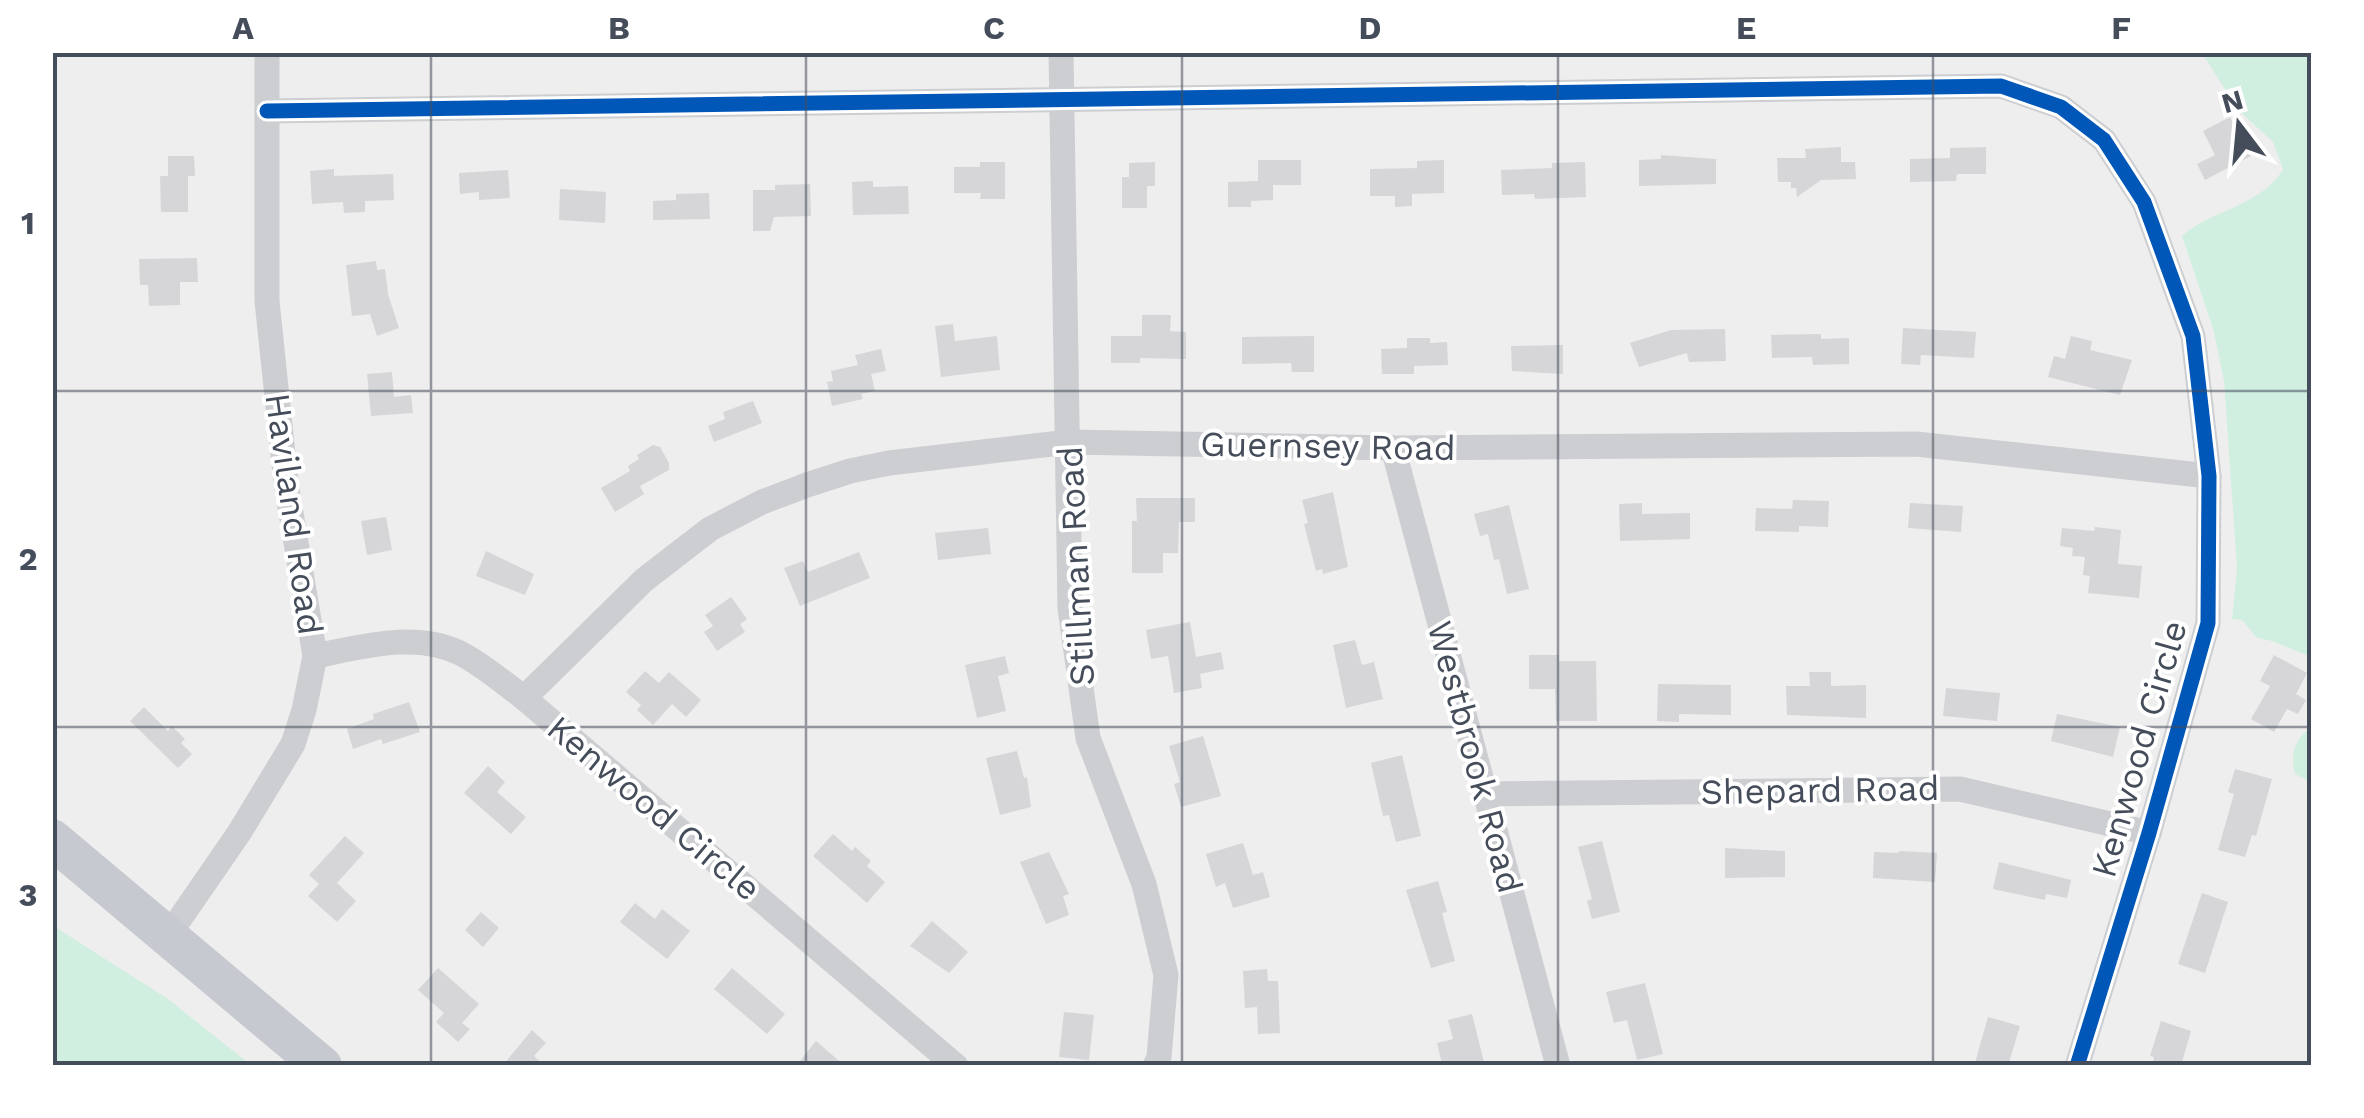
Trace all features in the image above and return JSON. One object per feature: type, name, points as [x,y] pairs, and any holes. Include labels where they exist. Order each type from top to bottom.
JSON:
[{"type":"main road","points":[[52,839],[322,1066]]},
{"type":"street","name":"Haviland Road","points":[[168,936],[238,834],[293,744],[315,656],[286,482],[267,301],[267,52]]},
{"type":"street","name":"Stillman Road","points":[[1061,52],[1070,608],[1088,738],[1144,884],[1166,975],[1159,1058],[1155,1066]]},
{"type":"street","name":"Kenwood Circle","points":[[267,111],[2001,86],[2061,107],[2104,140],[2144,202],[2192,336],[2209,476],[2208,623],[2077,1066]]},
{"type":"street","name":"Guernsey Road","points":[[524,698],[678,550],[762,502],[850,470],[1069,442],[1393,448],[1916,444],[2209,476]]},
{"type":"street","name":"Westbrook Road","points":[[1393,448],[1558,1066]]},
{"type":"street","name":"Kenwood Circle","points":[[315,656],[399,642],[442,646],[475,662],[524,698],[956,1066]]},
{"type":"street","name":"Shepard Road","points":[[1485,794],[1960,789],[2148,833]]},
{"type":"green space","points":[[2202,53],[2311,53],[2311,657],[2257,638],[2242,620],[2232,619],[2237,568],[2224,381],[2214,332],[2182,236],[2249,200],[2283,169],[2273,142],[2238,110]]},
{"type":"green space","points":[[2311,728],[2311,782],[2295,774],[2293,760],[2297,742]]},
{"type":"green space","points":[[52,925],[168,999],[251,1065],[53,1065]]},
{"type":"building","points":[[2230,117],[2251,156],[2205,180],[2197,164],[2215,155],[2203,131]]},
{"type":"building","points":[[1841,147],[1841,162],[1855,162],[1856,179],[1821,180],[1797,197],[1791,182],[1778,182],[1777,158],[1806,158],[1805,149]]},
{"type":"building","points":[[1986,147],[1986,174],[1957,174],[1956,181],[1910,182],[1910,159],[1950,158],[1950,148]]},
{"type":"building","points":[[1661,155],[1716,159],[1716,184],[1639,186],[1639,160],[1661,159]]},
{"type":"building","points":[[168,156],[194,156],[195,176],[188,176],[188,212],[161,212],[160,176],[168,176]]},
{"type":"building","points":[[1258,160],[1301,160],[1301,185],[1273,185],[1273,200],[1251,201],[1251,207],[1228,207],[1228,182],[1258,181]]},
{"type":"building","points":[[1444,160],[1444,193],[1412,194],[1412,206],[1395,207],[1395,196],[1370,196],[1370,169],[1417,168],[1417,161]]},
{"type":"building","points":[[980,162],[1005,162],[1005,199],[980,199],[981,193],[954,193],[954,167],[980,167]]},
{"type":"building","points":[[1155,162],[1155,186],[1147,186],[1147,208],[1122,208],[1122,177],[1129,177],[1129,163]]},
{"type":"building","points":[[1585,162],[1586,197],[1535,199],[1534,194],[1502,195],[1501,170]]},
{"type":"building","points":[[334,169],[334,176],[393,174],[394,200],[365,201],[365,212],[344,213],[343,202],[312,204],[310,171]]},
{"type":"building","points":[[508,170],[510,198],[479,200],[479,192],[460,194],[459,173]]},
{"type":"building","points":[[873,181],[873,187],[908,186],[909,214],[853,215],[852,182]]},
{"type":"building","points":[[810,184],[811,216],[774,217],[770,231],[753,231],[753,190]]},
{"type":"building","points":[[560,189],[606,192],[605,223],[559,220]]},
{"type":"building","points":[[709,193],[710,219],[653,220],[653,201],[676,200],[676,194]]},
{"type":"building","points":[[197,258],[198,282],[180,282],[180,305],[149,306],[148,285],[140,285],[139,259]]},
{"type":"building","points":[[376,261],[377,270],[385,269],[399,328],[377,336],[370,314],[352,316],[346,265]]},
{"type":"building","points":[[1142,315],[1171,315],[1170,331],[1186,332],[1186,359],[1140,358],[1140,363],[1111,363],[1111,336],[1142,336]]},
{"type":"building","points":[[953,324],[955,341],[997,336],[1000,370],[941,377],[935,326]]},
{"type":"building","points":[[1903,328],[1976,332],[1974,358],[1921,355],[1920,365],[1901,364]]},
{"type":"building","points":[[1725,329],[1726,361],[1689,362],[1687,353],[1639,367],[1630,343],[1671,330]]},
{"type":"building","points":[[1821,334],[1821,339],[1849,338],[1849,364],[1813,365],[1812,357],[1772,358],[1771,335]]},
{"type":"building","points":[[1314,336],[1314,372],[1292,372],[1291,363],[1242,364],[1242,337]]},
{"type":"building","points":[[2071,336],[2092,341],[2090,350],[2132,360],[2120,395],[2048,377],[2054,356],[2065,359]]},
{"type":"building","points":[[1407,338],[1447,342],[1448,365],[1414,366],[1414,374],[1382,374],[1381,349],[1407,348]]},
{"type":"building","points":[[1563,345],[1563,374],[1512,371],[1511,346]]},
{"type":"building","points":[[881,349],[886,371],[871,374],[875,391],[861,394],[863,399],[832,406],[827,382],[833,381],[831,371],[858,365],[855,355]]},
{"type":"building","points":[[392,372],[394,397],[411,395],[413,413],[371,416],[367,374]]},
{"type":"building","points":[[753,401],[762,423],[714,442],[708,426],[725,419],[723,412]]},
{"type":"building","points":[[653,445],[660,447],[669,470],[640,486],[644,494],[615,512],[601,488],[630,471],[628,466],[639,459],[637,455]]},
{"type":"building","points":[[1333,492],[1348,567],[1323,574],[1322,569],[1316,571],[1302,500]]},
{"type":"building","points":[[1136,498],[1195,498],[1195,522],[1179,522],[1178,553],[1163,553],[1163,573],[1132,573]]},
{"type":"building","points":[[1793,500],[1829,501],[1828,527],[1799,526],[1799,532],[1755,531],[1756,508],[1792,509]]},
{"type":"building","points":[[1642,503],[1642,514],[1690,513],[1690,539],[1620,541],[1619,504]]},
{"type":"building","points":[[1910,503],[1963,506],[1961,532],[1908,528]]},
{"type":"building","points":[[1509,505],[1529,589],[1507,594],[1499,559],[1494,560],[1488,534],[1480,536],[1474,514]]},
{"type":"building","points":[[386,517],[392,550],[367,555],[361,521]]},
{"type":"building","points":[[2095,527],[2121,530],[2118,564],[2142,566],[2139,598],[2088,593],[2090,576],[2083,575],[2085,557],[2072,556],[2073,548],[2060,546],[2062,528],[2094,531]]},
{"type":"building","points":[[988,528],[991,554],[938,560],[935,533]]},
{"type":"building","points":[[486,551],[534,574],[525,595],[476,576]]},
{"type":"building","points":[[859,552],[870,578],[800,606],[784,568],[803,561],[808,572]]},
{"type":"building","points":[[731,597],[747,619],[740,624],[745,632],[717,651],[704,632],[713,626],[705,615]]},
{"type":"building","points":[[1190,622],[1196,657],[1221,652],[1224,669],[1200,674],[1202,688],[1174,693],[1168,656],[1151,659],[1146,630]]},
{"type":"building","points":[[1355,640],[1362,665],[1374,662],[1383,699],[1346,708],[1333,645]]},
{"type":"building","points":[[1529,655],[1559,655],[1559,661],[1596,661],[1597,721],[1556,721],[1555,689],[1529,689]]},
{"type":"building","points":[[2274,655],[2307,673],[2296,694],[2306,700],[2298,714],[2287,709],[2274,732],[2251,719],[2270,686],[2260,681]]},
{"type":"building","points":[[1005,656],[1009,673],[998,676],[1006,711],[977,718],[965,665]]},
{"type":"building","points":[[645,671],[659,683],[669,672],[701,700],[686,717],[672,704],[653,725],[637,710],[641,705],[626,692]]},
{"type":"building","points":[[1809,672],[1831,672],[1831,686],[1866,685],[1866,718],[1787,715],[1786,686],[1810,686]]},
{"type":"building","points":[[1658,684],[1731,685],[1731,715],[1679,714],[1679,722],[1657,721]]},
{"type":"building","points":[[1946,688],[2000,693],[1997,721],[1943,716]]},
{"type":"building","points":[[409,702],[420,732],[353,749],[347,729],[374,719],[373,714]]},
{"type":"building","points":[[144,707],[168,731],[172,726],[185,739],[181,743],[192,754],[178,768],[130,721]]},
{"type":"building","points":[[2057,714],[2120,727],[2113,757],[2051,741]]},
{"type":"building","points":[[1203,736],[1221,796],[1181,807],[1174,784],[1180,782],[1169,746]]},
{"type":"building","points":[[1017,751],[1024,778],[1027,777],[1031,807],[1000,815],[986,758]]},
{"type":"building","points":[[1402,755],[1421,836],[1396,842],[1389,815],[1383,816],[1371,763]]},
{"type":"building","points":[[488,766],[505,782],[497,792],[526,817],[511,834],[464,793]]},
{"type":"building","points":[[2235,769],[2272,779],[2256,836],[2252,835],[2245,857],[2218,850],[2234,794],[2228,792]]},
{"type":"building","points":[[833,834],[871,861],[867,866],[885,882],[867,903],[813,856]]},
{"type":"building","points":[[345,836],[364,853],[337,883],[356,901],[337,922],[308,896],[319,884],[309,875]]},
{"type":"building","points":[[1602,841],[1620,912],[1592,919],[1587,901],[1592,899],[1578,847]]},
{"type":"building","points":[[1243,843],[1253,875],[1263,872],[1270,897],[1233,908],[1225,883],[1216,887],[1206,854]]},
{"type":"building","points":[[1725,848],[1785,851],[1785,877],[1725,878]]},
{"type":"building","points":[[1049,852],[1069,894],[1063,896],[1069,915],[1046,924],[1020,862]]},
{"type":"building","points":[[1874,852],[1937,853],[1935,882],[1873,878]]},
{"type":"building","points":[[1999,862],[2071,880],[2067,898],[2046,894],[2045,900],[1993,889]]},
{"type":"building","points":[[1438,881],[1455,961],[1431,968],[1406,890]]},
{"type":"building","points":[[2202,893],[2228,902],[2205,973],[2178,964]]},
{"type":"building","points":[[635,903],[655,919],[662,909],[690,931],[667,959],[620,922]]},
{"type":"building","points":[[481,912],[499,928],[483,947],[465,930]]},
{"type":"building","points":[[932,921],[968,952],[949,973],[910,946]]},
{"type":"building","points":[[438,968],[479,1004],[462,1023],[470,1029],[458,1042],[436,1022],[444,1013],[418,990]]},
{"type":"building","points":[[732,968],[785,1014],[767,1034],[714,989]]},
{"type":"building","points":[[1267,969],[1268,981],[1278,981],[1280,1033],[1258,1034],[1257,1007],[1245,1008],[1243,971]]},
{"type":"building","points":[[1645,983],[1663,1054],[1637,1060],[1627,1020],[1614,1023],[1606,992]]},
{"type":"building","points":[[1064,1012],[1094,1015],[1089,1060],[1059,1057]]},
{"type":"building","points":[[1472,1014],[1485,1066],[1454,1066],[1453,1061],[1442,1064],[1437,1043],[1453,1039],[1448,1020]]},
{"type":"building","points":[[1988,1017],[2020,1026],[2008,1066],[1974,1066]]},
{"type":"building","points":[[2161,1021],[2191,1031],[2181,1066],[2152,1066],[2154,1057],[2150,1056]]},
{"type":"building","points":[[532,1030],[546,1043],[534,1056],[545,1066],[502,1066]]},
{"type":"building","points":[[816,1041],[845,1066],[796,1066]]},
{"type":"cycle path","points":[[267,111],[2001,86],[2061,107],[2104,140],[2144,202],[2193,336],[2209,476],[2208,623],[2077,1066]]}]
